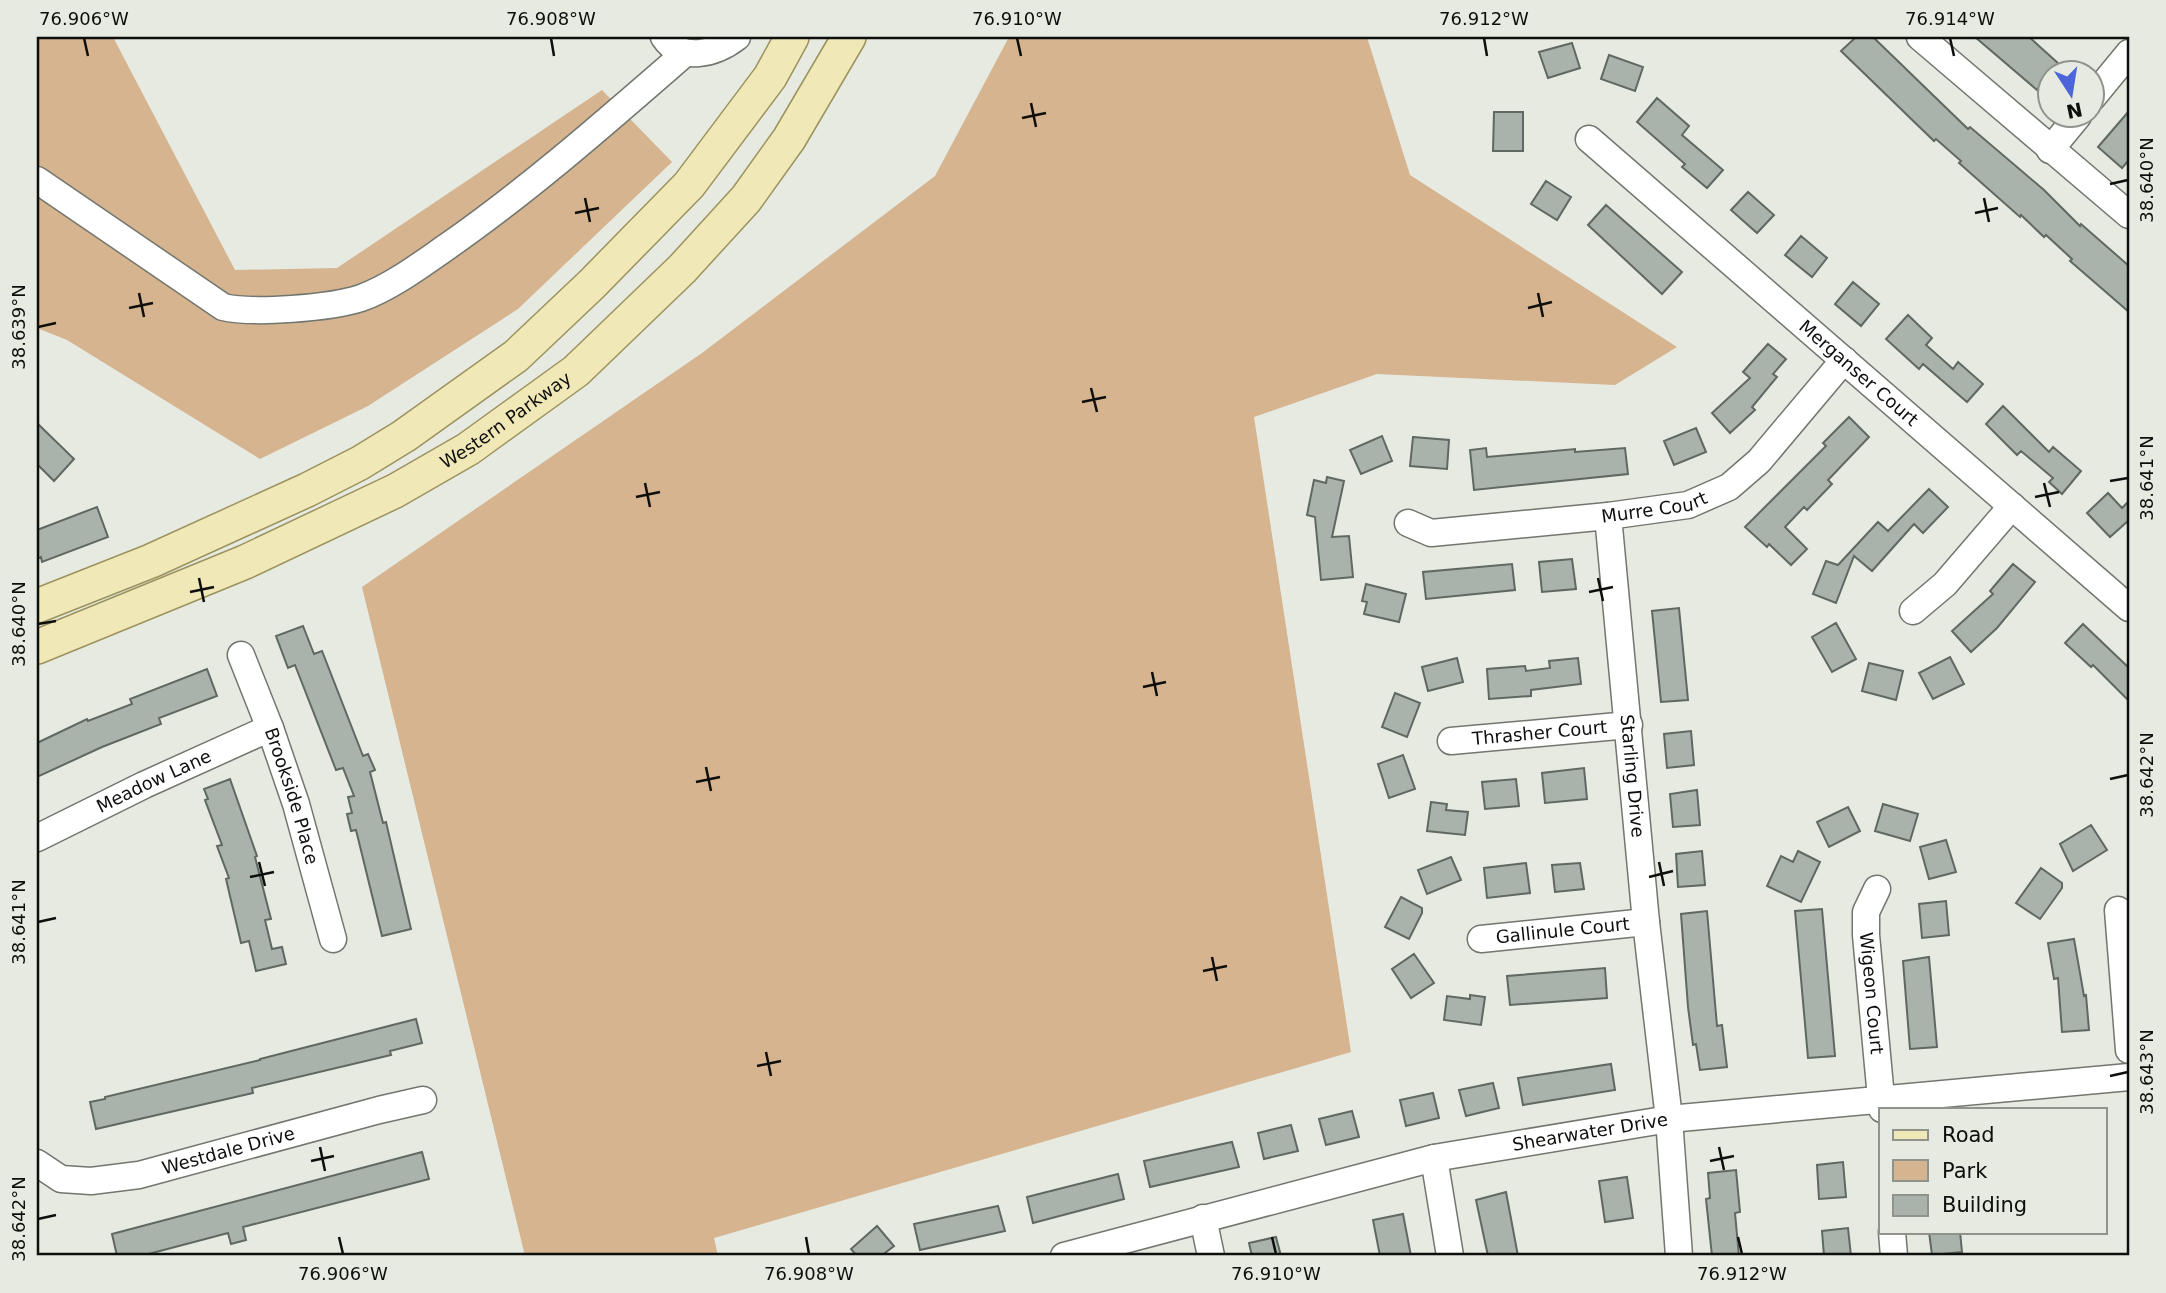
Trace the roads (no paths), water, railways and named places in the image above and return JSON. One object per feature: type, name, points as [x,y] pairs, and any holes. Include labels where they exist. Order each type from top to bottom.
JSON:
[{"type":"main road","points":[[37,606],[151,561],[360,463],[404,436],[516,356],[592,284],[689,185],[770,77],[792,37]]},
{"type":"main road","name":"Western Parkway","points":[[37,647],[245,562],[395,491],[468,449],[576,371],[682,269],[746,199],[789,139],[849,37]]},
{"type":"street","points":[[664,37],[671,48],[684,54],[702,53],[727,45],[737,37]]},
{"type":"street","points":[[1922,37],[2050,150],[2129,215]]},
{"type":"street","points":[[2106,81],[2129,53]]},
{"type":"street","points":[[37,180],[223,307],[242,311],[334,305],[363,298],[414,270],[489,217],[684,54]]},
{"type":"street","points":[[2050,150],[2066,130]]},
{"type":"street","name":"Merganser Court","points":[[1588,139],[2129,608]]},
{"type":"street","name":"Murre Court","points":[[1408,523],[1431,533],[1608,516],[1688,505],[1729,487],[1759,461],[1844,360]]},
{"type":"street","points":[[1913,611],[1945,584],[2012,506]]},
{"type":"street","name":"Starling Drive","points":[[1608,516],[1646,922],[1669,1119],[1679,1256]]},
{"type":"street","name":"Brookside Place","points":[[241,656],[270,728],[296,804],[333,939]]},
{"type":"street","name":"Thrasher Court","points":[[1451,741],[1629,725]]},
{"type":"street","name":"Meadow Lane","points":[[37,838],[144,785],[270,728]]},
{"type":"street","name":"Wigeon Court","points":[[1877,889],[1866,912],[1866,935],[1881,1104]]},
{"type":"street","points":[[2118,910],[2129,1049]]},
{"type":"street","name":"Gallinule Court","points":[[1481,939],[1646,922]]},
{"type":"street","name":"Shearwater Drive","points":[[1064,1256],[1434,1158],[1669,1119],[1881,1104],[2129,1077]]},
{"type":"street","name":"Westdale Drive","points":[[37,1163],[61,1179],[91,1181],[139,1175],[423,1100]]},
{"type":"street","points":[[1434,1158],[1450,1256]]},
{"type":"street","points":[[1203,1219],[1211,1256]]},
{"type":"street","points":[[1892,1234],[1894,1256]]}]
